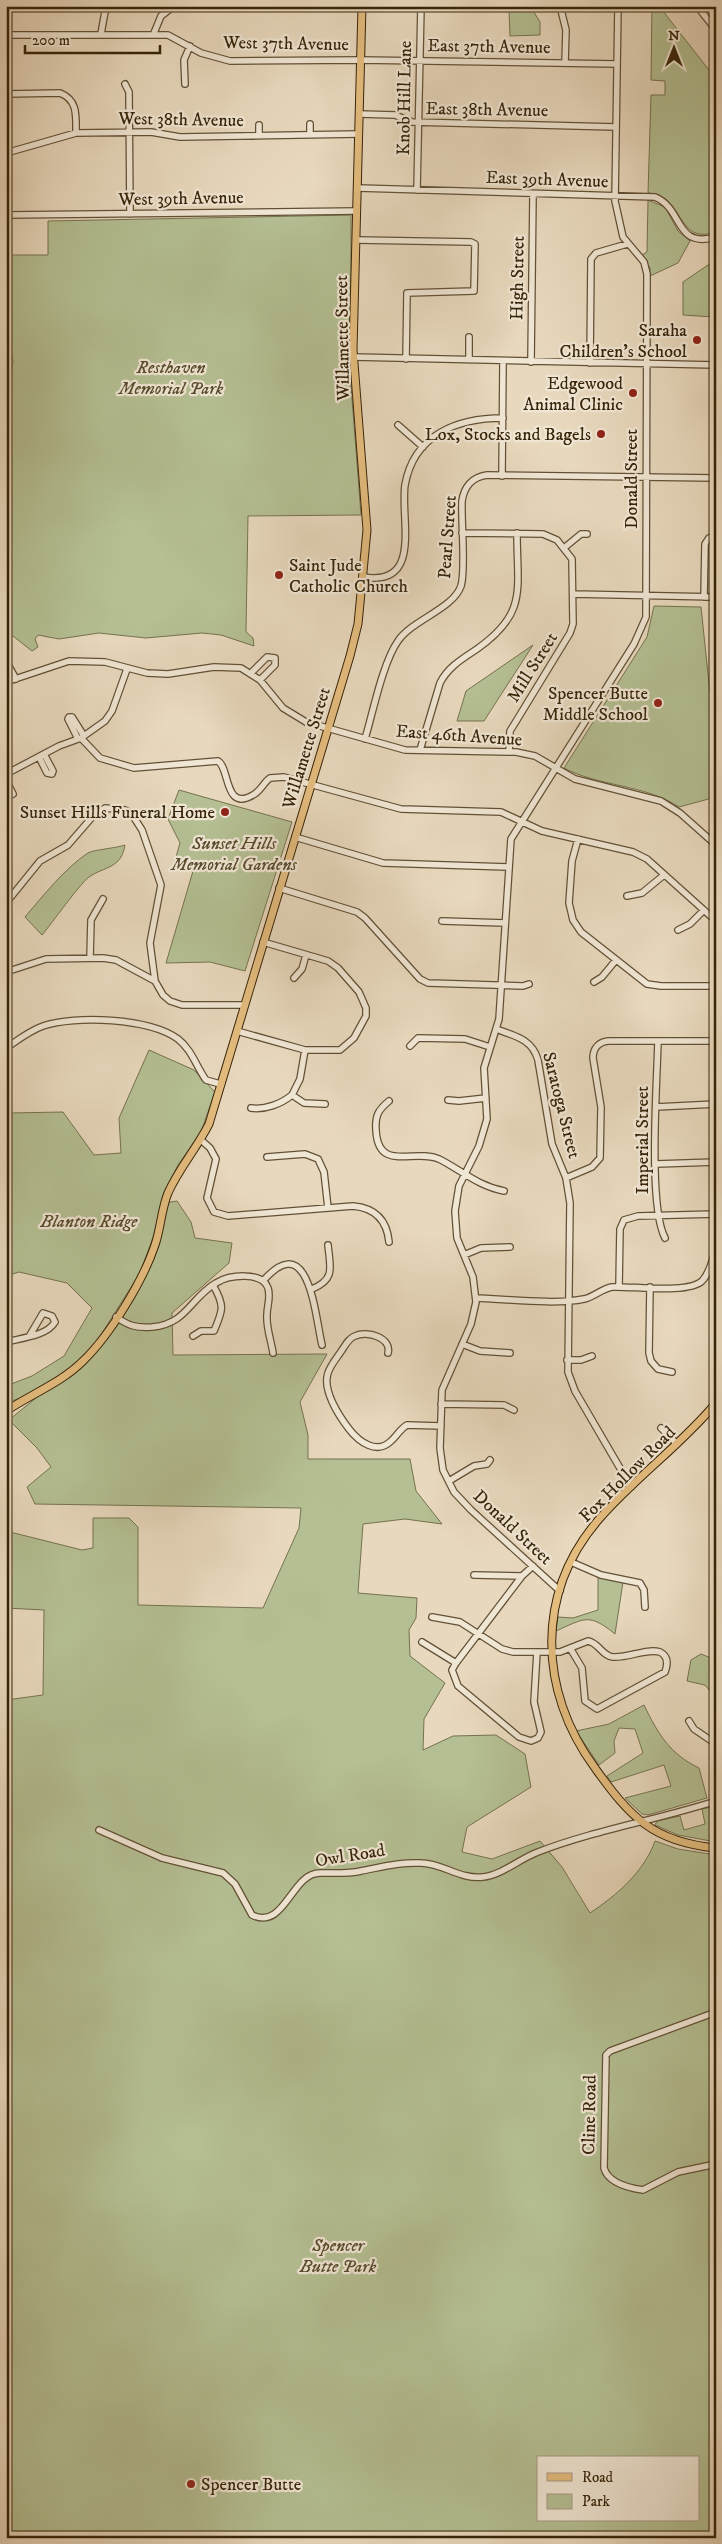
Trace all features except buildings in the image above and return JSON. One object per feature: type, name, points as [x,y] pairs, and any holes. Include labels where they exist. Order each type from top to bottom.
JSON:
[{"type":"main road","name":"Willamette Street","points":[[6,1411],[75,1369],[95,1348],[150,1260],[164,1204],[174,1181],[201,1140],[209,1124],[354,640],[364,577],[367,530],[353,358],[362,6]]},
{"type":"main road","name":"Fox Hollow Road","points":[[716,1403],[594,1525],[571,1562],[560,1591],[553,1619],[551,1652],[556,1693],[571,1731],[605,1783],[621,1803],[642,1822],[672,1840],[716,1848]]},
{"type":"street","points":[[101,34],[106,6]]},
{"type":"street","points":[[154,33],[161,16],[174,6]]},
{"type":"street","name":"Knob Hill Lane","points":[[417,190],[421,6]]},
{"type":"street","points":[[560,6],[566,30],[565,63]]},
{"type":"street","name":"Donald Street","points":[[560,1591],[471,1510],[454,1492],[441,1458],[441,1404],[445,1380],[471,1324],[476,1298],[473,1277],[457,1238],[454,1211],[464,1175],[484,1134],[486,1098],[484,1068],[496,1029],[501,985],[511,839],[634,644],[646,617],[646,268],[638,254],[627,244],[620,231],[615,196],[618,6]]},
{"type":"street","points":[[697,6],[716,30]]},
{"type":"street","name":"West 37th Avenue","points":[[6,35],[154,33],[168,35],[214,58],[230,61],[360,60]]},
{"type":"street","points":[[185,84],[184,60],[190,46]]},
{"type":"street","name":"East 37th Avenue","points":[[360,60],[617,64]]},
{"type":"street","points":[[125,84],[129,92],[130,214]]},
{"type":"street","points":[[6,94],[60,93],[67,95],[72,100],[75,108],[76,133]]},
{"type":"street","name":"East 38th Avenue","points":[[359,114],[395,115],[419,122],[616,127]]},
{"type":"street","points":[[310,124],[310,135]]},
{"type":"street","points":[[259,125],[259,136]]},
{"type":"street","name":"West 38th Avenue","points":[[6,152],[76,133],[152,132],[180,137],[359,134]]},
{"type":"street","name":"East 39th Avenue","points":[[358,188],[649,197],[660,200],[671,208],[680,226],[688,236],[701,240],[716,237]]},
{"type":"street","name":"High Street","points":[[531,362],[532,194]]},
{"type":"street","name":"West 39th Avenue","points":[[6,215],[357,211]]},
{"type":"street","points":[[356,240],[474,243],[474,291],[407,292],[406,359]]},
{"type":"street","points":[[590,363],[591,259],[596,252],[627,244]]},
{"type":"street","points":[[469,337],[469,360]]},
{"type":"street","points":[[6,345],[8,358],[6,366]]},
{"type":"street","points":[[353,358],[716,365]]},
{"type":"street","points":[[502,476],[503,361]]},
{"type":"street","points":[[364,577],[386,577],[392,574],[402,561],[406,527],[406,484],[413,463],[424,447],[441,431],[459,422],[470,419],[503,418]]},
{"type":"street","points":[[398,425],[424,447]]},
{"type":"street","name":"Pearl Street","points":[[365,739],[389,659],[398,640],[406,631],[451,599],[460,586],[462,497],[466,487],[478,477],[716,478]]},
{"type":"street","points":[[462,533],[518,533],[550,536],[564,548],[581,534],[587,534]]},
{"type":"street","points":[[420,750],[440,683],[445,673],[496,636],[512,615],[517,589],[518,533]]},
{"type":"street","points":[[704,597],[705,544],[709,538],[716,536]]},
{"type":"street","name":"Mill Street","points":[[509,752],[510,731],[570,633],[573,594],[572,559],[564,548]]},
{"type":"street","points":[[573,594],[716,597]]},
{"type":"street","points":[[6,682],[33,671],[69,661],[105,662],[127,669],[168,674],[227,666],[252,672],[266,657],[275,658],[275,665],[260,680]]},
{"type":"street","points":[[6,661],[16,679]]},
{"type":"street","points":[[6,774],[41,755],[81,738],[105,721],[112,711],[127,669]]},
{"type":"street","name":"East 46th Avenue","points":[[252,672],[272,696],[293,716],[306,722],[404,750],[509,752],[535,756],[575,779],[661,801],[680,813],[716,845]]},
{"type":"street","points":[[81,738],[100,758],[134,768],[218,761],[225,768],[228,788],[232,793],[242,797],[255,794],[273,777],[290,778],[311,783],[392,808],[501,812],[542,831],[637,853],[716,921]]},
{"type":"street","points":[[6,780],[13,794],[9,796],[6,793]]},
{"type":"street","points":[[6,903],[40,861],[68,845],[94,815],[105,808],[125,810],[131,813],[142,830],[161,885],[150,943],[155,981],[163,995],[178,1004],[244,1005]]},
{"type":"street","points":[[294,837],[383,863],[508,868]]},
{"type":"street","points":[[578,839],[572,861],[569,903],[571,916],[581,932],[650,985],[716,986]]},
{"type":"street","points":[[627,896],[642,893],[664,875]]},
{"type":"street","points":[[279,888],[357,912],[365,918],[420,979],[428,983],[525,986],[529,984]]},
{"type":"street","points":[[90,958],[91,920],[103,899]]},
{"type":"street","points":[[678,930],[690,924],[704,910]]},
{"type":"street","points":[[442,921],[505,923]]},
{"type":"street","points":[[237,1031],[305,1050],[340,1050],[348,1045],[363,1023],[366,1008],[359,992],[338,968],[328,961],[263,942]]},
{"type":"street","points":[[294,978],[302,969],[306,955]]},
{"type":"street","points":[[6,972],[46,959],[112,959],[155,981]]},
{"type":"street","points":[[594,982],[602,977],[616,960]]},
{"type":"street","points":[[142,974],[152,975],[153,967]]},
{"type":"street","points":[[6,1048],[29,1032],[54,1023],[118,1021],[141,1023],[176,1038],[194,1058],[206,1080],[220,1084]]},
{"type":"street","name":"Saratoga Street","points":[[496,1029],[526,1040],[536,1054],[552,1144],[566,1178],[570,1202],[567,1360],[570,1381],[631,1487]]},
{"type":"street","points":[[410,1046],[418,1038],[462,1039],[490,1048]]},
{"type":"street","points":[[566,1178],[592,1167],[600,1158],[601,1114],[593,1058],[596,1047],[608,1040],[716,1041]]},
{"type":"street","name":"Imperial Street","points":[[658,1041],[656,1193],[661,1230],[665,1238]]},
{"type":"street","points":[[251,1108],[264,1108],[282,1102],[292,1095],[300,1078],[305,1050]]},
{"type":"street","points":[[292,1095],[304,1103],[325,1104]]},
{"type":"street","points":[[448,1100],[459,1101],[486,1098]]},
{"type":"street","points":[[389,1101],[378,1111],[375,1121],[376,1140],[382,1151],[393,1156],[432,1157],[488,1188],[504,1191]]},
{"type":"street","points":[[656,1107],[716,1104]]},
{"type":"street","points":[[201,1140],[210,1148],[216,1159],[207,1198],[208,1204],[214,1212],[228,1216],[353,1206],[365,1207],[374,1211],[385,1225],[389,1242]]},
{"type":"street","points":[[267,1157],[305,1154],[316,1157],[324,1168],[328,1208]]},
{"type":"street","points":[[656,1164],[716,1162]]},
{"type":"street","points":[[619,1287],[620,1226],[624,1220],[633,1216],[716,1214]]},
{"type":"street","points":[[312,1289],[322,1284],[330,1275],[328,1245]]},
{"type":"street","points":[[464,1255],[481,1248],[510,1247]]},
{"type":"street","points":[[476,1298],[568,1300],[584,1299],[603,1289],[619,1287],[689,1287],[696,1285],[707,1274],[716,1248]]},
{"type":"street","points":[[263,1281],[278,1266],[290,1264],[304,1274],[312,1289],[322,1345]]},
{"type":"street","points":[[116,1317],[136,1328],[169,1324],[184,1315],[213,1285],[228,1278],[247,1277],[263,1281],[268,1286],[270,1299],[266,1316],[273,1352]]},
{"type":"street","points":[[192,1336],[201,1331],[214,1331],[220,1319],[223,1310],[222,1302],[213,1285]]},
{"type":"street","points":[[650,1287],[649,1356],[658,1369],[672,1372]]},
{"type":"street","points":[[6,1342],[30,1336],[51,1327],[55,1322],[52,1316],[43,1313],[30,1336]]},
{"type":"street","points":[[388,1353],[389,1345],[386,1341],[368,1334],[354,1336],[328,1372],[328,1386],[345,1424],[365,1445],[384,1446],[407,1425],[441,1426]]},
{"type":"street","points":[[462,1344],[480,1351],[510,1353]]},
{"type":"street","points":[[567,1360],[581,1360],[592,1356]]},
{"type":"street","points":[[441,1404],[504,1405],[514,1410]]},
{"type":"street","points":[[661,1428],[677,1444]]},
{"type":"street","name":"Donald Street","points":[[449,1482],[474,1466],[486,1464],[490,1460]]},
{"type":"street","points":[[571,1562],[601,1575],[640,1583],[644,1590],[645,1607]]},
{"type":"street","points":[[533,1566],[522,1576],[452,1670],[458,1686],[519,1737],[531,1741],[538,1738],[541,1732],[534,1702],[537,1652]]},
{"type":"street","points":[[474,1575],[522,1576]]},
{"type":"street","points":[[432,1617],[460,1622],[507,1651],[551,1652],[570,1648],[582,1642],[592,1642],[604,1654],[614,1657],[656,1651],[666,1657],[667,1668],[665,1672],[597,1709],[585,1701],[582,1668],[570,1648]]},
{"type":"street","points":[[422,1642],[456,1664]]},
{"type":"street","points":[[689,1721],[694,1728],[716,1744]]},
{"type":"street","name":"Owl Road","points":[[99,1830],[157,1857],[223,1873],[235,1884],[252,1915],[265,1918],[276,1913],[299,1885],[312,1874],[350,1873],[385,1865],[413,1863],[428,1864],[464,1876],[484,1877],[496,1874],[538,1852],[716,1800]]},
{"type":"street","name":"Cline Road","points":[[716,2012],[610,2051],[606,2055],[604,2168],[605,2174],[613,2181],[643,2190],[678,2172],[716,2164]]},
{"type":"green space","points":[[513,6],[532,9],[540,22],[540,35],[510,36],[509,10]]},
{"type":"green space","points":[[652,6],[659,6],[716,79],[716,232],[703,234],[693,232],[686,226],[668,201],[660,196],[648,193],[651,95],[665,95],[665,81],[651,80]]},
{"type":"green space","points":[[648,200],[665,207],[678,231],[690,241],[678,263],[650,276],[650,268],[642,255],[647,252]]},
{"type":"green space","name":"Resthaven Memorial Park","points":[[351,215],[351,302],[348,347],[361,515],[248,516],[246,632],[253,638],[254,646],[221,635],[202,633],[146,638],[99,633],[59,639],[38,635],[35,639],[38,647],[32,651],[13,636],[6,634],[6,381],[10,381],[13,361],[6,320],[6,255],[48,255],[48,221]]},
{"type":"green space","points":[[716,262],[716,314],[714,317],[683,315],[683,282],[708,265]]},
{"type":"green space","name":"Spencer Butte Middle School","points":[[654,606],[701,607],[710,693],[716,694],[716,797],[679,807],[651,794],[592,779],[564,768],[647,637]]},
{"type":"green space","points":[[533,645],[484,721],[457,721],[466,691]]},
{"type":"green space","name":"Sunset Hills Memorial Gardens","points":[[179,790],[292,822],[245,971],[210,962],[166,963],[193,871],[174,864],[180,843],[168,819]]},
{"type":"green space","points":[[125,845],[120,859],[112,866],[89,877],[42,935],[25,917],[71,866],[88,853]]},
{"type":"green space","name":"Blanton Ridge","points":[[149,1050],[194,1070],[215,1092],[201,1132],[178,1165],[164,1192],[153,1237],[140,1273],[97,1341],[84,1358],[68,1370],[23,1397],[6,1403],[6,1386],[32,1376],[64,1356],[92,1308],[67,1283],[19,1272],[6,1276],[6,1116],[9,1113],[63,1112],[94,1155],[121,1153],[119,1118]]},
{"type":"green space","name":"Spencer Butte Park","points":[[177,1201],[191,1222],[195,1238],[232,1243],[229,1263],[172,1313],[173,1355],[327,1354],[300,1402],[308,1435],[308,1459],[410,1459],[416,1491],[442,1524],[405,1519],[363,1524],[358,1593],[417,1598],[416,1618],[409,1630],[410,1656],[445,1683],[424,1719],[423,1750],[453,1736],[496,1735],[525,1754],[531,1787],[467,1827],[462,1852],[492,1859],[540,1841],[562,1867],[590,1913],[629,1882],[644,1863],[655,1841],[678,1849],[716,1855],[716,2538],[6,2538],[6,1700],[43,1695],[44,1610],[6,1608],[6,1531],[82,1550],[93,1548],[93,1518],[129,1518],[138,1527],[138,1605],[263,1608],[299,1528],[301,1508],[35,1504],[27,1487],[51,1467],[37,1448],[9,1420],[91,1353],[143,1276],[164,1203]]},
{"type":"green space","points":[[598,1577],[623,1582],[615,1634],[593,1620],[574,1623],[556,1631],[558,1617],[573,1618],[598,1610]]},
{"type":"green space","points":[[701,1654],[716,1660],[716,1698],[705,1685],[687,1681],[691,1660]]},
{"type":"green space","points":[[644,1705],[654,1725],[666,1742],[680,1756],[699,1768],[707,1798],[648,1815],[642,1814],[625,1798],[671,1786],[664,1765],[611,1782],[607,1776],[643,1753],[635,1729],[619,1728],[614,1741],[615,1753],[599,1765],[576,1731],[609,1724]]},
{"type":"green space","points":[[716,1806],[716,1842],[678,1835],[655,1825],[657,1821],[680,1816],[684,1830],[705,1824],[702,1809]]},
{"type":"place","name":"Saraha Children's School","points":[[697,340]]},
{"type":"place","name":"Edgewood Animal Clinic","points":[[633,393]]},
{"type":"place","name":"Lox, Stocks and Bagels","points":[[601,434]]},
{"type":"place","name":"Saint Jude Catholic Church","points":[[279,575]]},
{"type":"place","name":"Spencer Butte Middle School","points":[[658,703]]},
{"type":"place","name":"Sunset Hills Funeral Home","points":[[225,812]]},
{"type":"place","name":"Spencer Butte","points":[[191,2484]]}]
